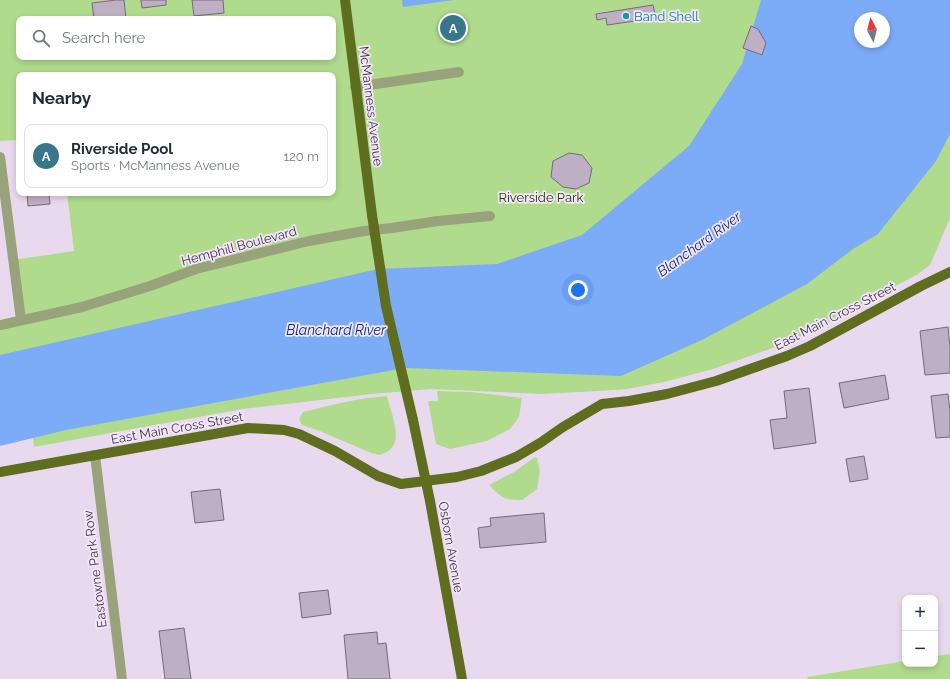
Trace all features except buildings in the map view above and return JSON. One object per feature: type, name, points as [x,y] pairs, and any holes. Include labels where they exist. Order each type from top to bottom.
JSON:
[{"type":"main road","name":"McManness Avenue","points":[[345,0],[372,215],[386,306],[413,420]]},
{"type":"main road","name":"East Main Cross Street","points":[[0,472],[248,428],[284,430],[299,434],[390,480],[401,484],[457,477],[494,466],[540,444],[563,427],[602,404],[667,394],[716,381],[787,356],[810,346],[950,272]]},
{"type":"main road","name":"Osborn Avenue","points":[[413,420],[426,481],[462,679]]},
{"type":"street","points":[[356,87],[459,72]]},
{"type":"street","points":[[0,157],[21,320]]},
{"type":"street","name":"Hemphill Boulevard","points":[[0,325],[82,307],[150,286],[196,269],[301,243],[364,231],[490,216]]},
{"type":"street","name":"Eastowne Park Row","points":[[95,455],[122,679]]},
{"type":"green space","name":"Riverside Park","points":[[0,0],[950,0],[950,218],[930,265],[918,274],[807,334],[784,344],[713,369],[664,382],[627,389],[541,394],[431,389],[372,394],[243,409],[34,447],[28,393],[0,401],[0,325],[21,320],[13,260],[74,251],[67,196],[336,196],[336,72],[16,72],[16,140],[0,141]]},
{"type":"green space","points":[[437,391],[470,392],[522,398],[519,417],[510,429],[487,441],[450,449],[436,444],[428,401],[438,401]]},
{"type":"green space","points":[[387,396],[396,435],[392,448],[380,455],[371,453],[320,431],[302,425],[299,419],[303,412],[355,400]]},
{"type":"green space","points":[[535,457],[537,458],[540,471],[537,489],[522,500],[507,499],[497,493],[489,485],[514,472]]},
{"type":"green space","points":[[950,654],[950,679],[807,679],[807,677],[902,661],[902,667],[938,667],[938,656]]},
{"type":"water","points":[[402,0],[454,0],[403,7]]},
{"type":"water","name":"Blanchard River","points":[[761,0],[950,0],[950,134],[936,161],[878,234],[853,249],[807,284],[702,340],[621,376],[405,368],[66,430],[0,446],[0,355],[378,269],[497,264],[582,235],[689,146],[742,64]]},
{"type":"place","name":"Band Shell","points":[[626,16]]},
{"type":"place","name":"Riverside Pool","points":[[453,28]]}]
